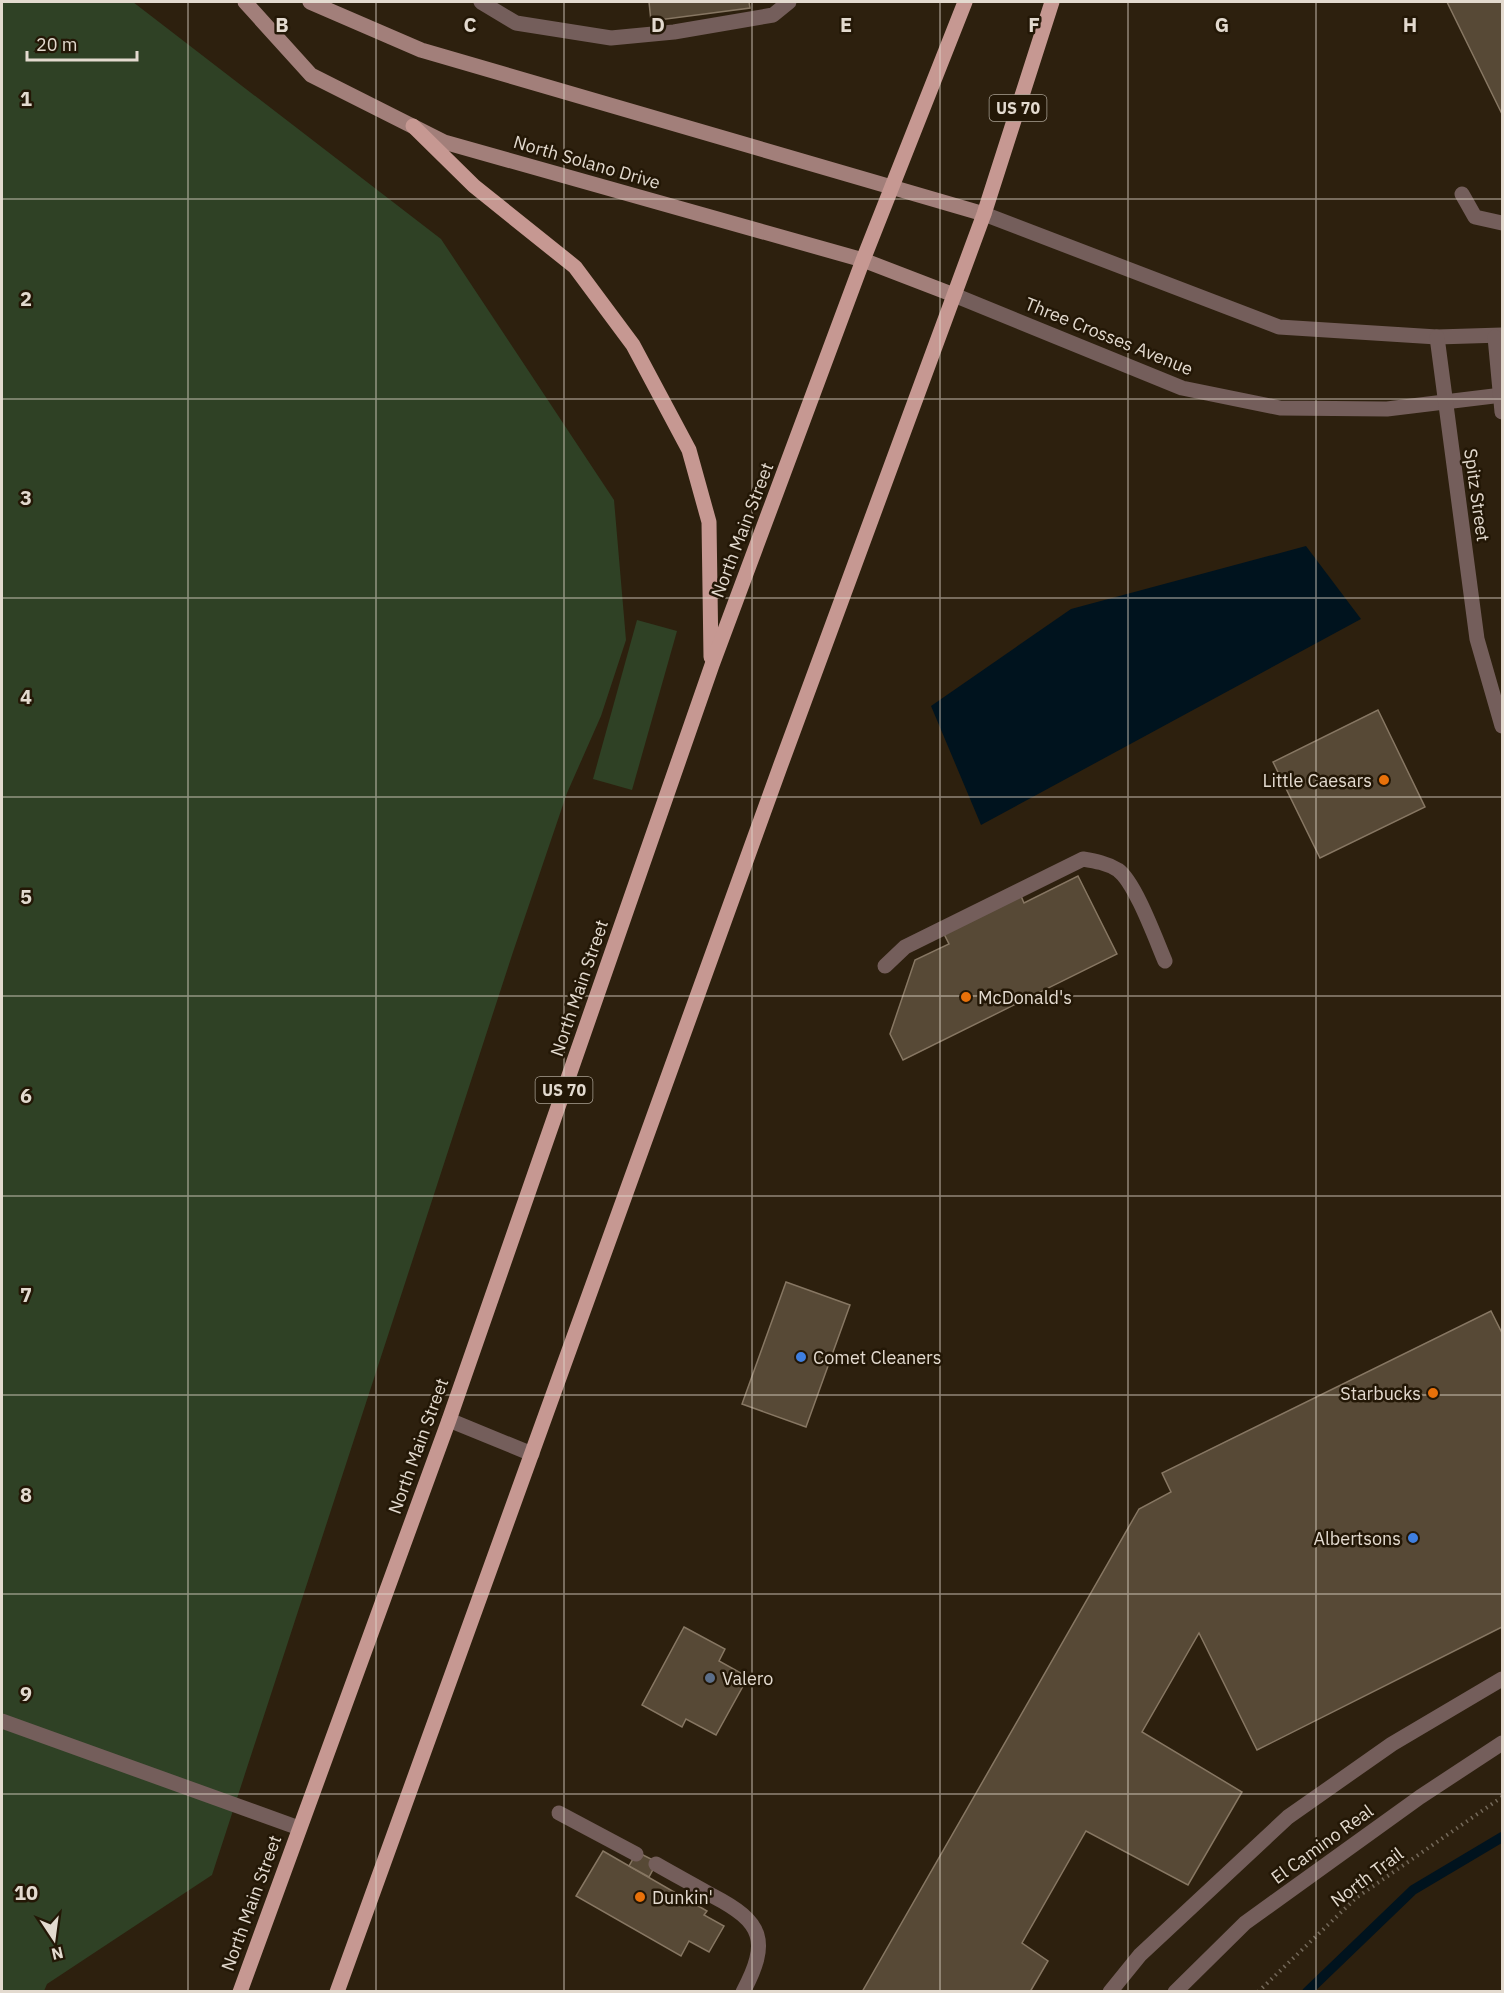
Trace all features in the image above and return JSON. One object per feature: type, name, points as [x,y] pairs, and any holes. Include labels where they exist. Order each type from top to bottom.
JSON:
[{"type":"main road","name":"North Solano Drive","points":[[245,2],[311,75],[444,142],[863,260],[954,296]]},
{"type":"main road","points":[[313,2],[421,50],[891,189],[984,214]]},
{"type":"main road","name":"North Main Street","points":[[240,1992],[449,1420],[712,665],[863,260],[965,2]]},
{"type":"main road","name":"US 70","points":[[337,1992],[984,214],[1052,2]]},
{"type":"main road","points":[[413,126],[474,186],[575,267],[633,345],[688,450],[709,522],[712,665]]},
{"type":"street","points":[[481,2],[516,23],[611,38],[674,32],[773,15],[789,2]]},
{"type":"street","points":[[1462,194],[1475,217],[1503,223]]},
{"type":"street","points":[[984,214],[1279,327],[1437,337],[1499,336],[1503,412]]},
{"type":"street","name":"Three Crosses Avenue","points":[[954,296],[1182,388],[1280,408],[1387,409],[1502,395]]},
{"type":"street","name":"Spitz Street","points":[[1437,337],[1477,639],[1503,726]]},
{"type":"street","points":[[885,966],[905,947],[1083,859],[1101,862],[1120,871],[1134,892],[1165,961]]},
{"type":"street","points":[[449,1420],[532,1454]]},
{"type":"street","points":[[1110,1992],[1140,1955],[1288,1817],[1392,1744],[1503,1679]]},
{"type":"street","points":[[2,1721],[299,1828]]},
{"type":"street","name":"El Camino Real","points":[[1175,1992],[1245,1923],[1420,1797],[1503,1743]]},
{"type":"street","points":[[559,1813],[636,1854]]},
{"type":"street","points":[[656,1864],[737,1908],[752,1923],[758,1938],[758,1956],[743,1992]]},
{"type":"path","name":"North Trail","points":[[1258,1992],[1356,1898],[1503,1797]]},
{"type":"green space","points":[[2,2],[133,2],[441,239],[614,500],[626,640],[601,716],[567,793],[513,952],[212,1875],[47,1984],[44,1991],[2,1992]]},
{"type":"green space","points":[[637,620],[677,631],[632,790],[593,779]]},
{"type":"water","points":[[1306,546],[1361,619],[981,825],[931,706],[1071,609]]},
{"type":"building","points":[[649,2],[749,2],[750,8],[651,21]]},
{"type":"building","points":[[1447,2],[1502,2],[1502,114]]},
{"type":"building","points":[[1378,710],[1425,807],[1320,858],[1273,762]]},
{"type":"building","name":"McDonald's","points":[[1078,876],[1117,954],[903,1060],[890,1034],[915,960],[949,944],[944,934],[1021,896],[1024,903]]},
{"type":"building","points":[[786,1282],[850,1305],[806,1427],[742,1404]]},
{"type":"building","points":[[1491,1311],[1502,1333],[1502,1627],[1257,1750],[1199,1633],[1142,1732],[1242,1792],[1188,1885],[1086,1831],[1022,1943],[1048,1961],[1030,1992],[862,1992],[1139,1509],[1171,1492],[1162,1473]]},
{"type":"building","points":[[684,1627],[725,1649],[719,1661],[748,1677],[716,1735],[686,1719],[682,1727],[642,1705]]},
{"type":"building","points":[[603,1851],[707,1911],[704,1915],[724,1926],[709,1952],[689,1941],[681,1956],[576,1896]]},
{"type":"building","points":[[637,1852],[657,1862],[649,1877],[629,1866]]},
{"type":"waterway","points":[[1307,1992],[1413,1890],[1502,1837]]},
{"type":"place","name":"Little Caesars","points":[[1384,780]]},
{"type":"place","name":"McDonald's","points":[[966,997]]},
{"type":"place","name":"Comet Cleaners","points":[[801,1357]]},
{"type":"place","name":"Starbucks","points":[[1433,1393]]},
{"type":"place","name":"Albertsons","points":[[1413,1538]]},
{"type":"place","name":"Valero","points":[[710,1678]]},
{"type":"place","name":"Dunkin'","points":[[640,1897]]}]
